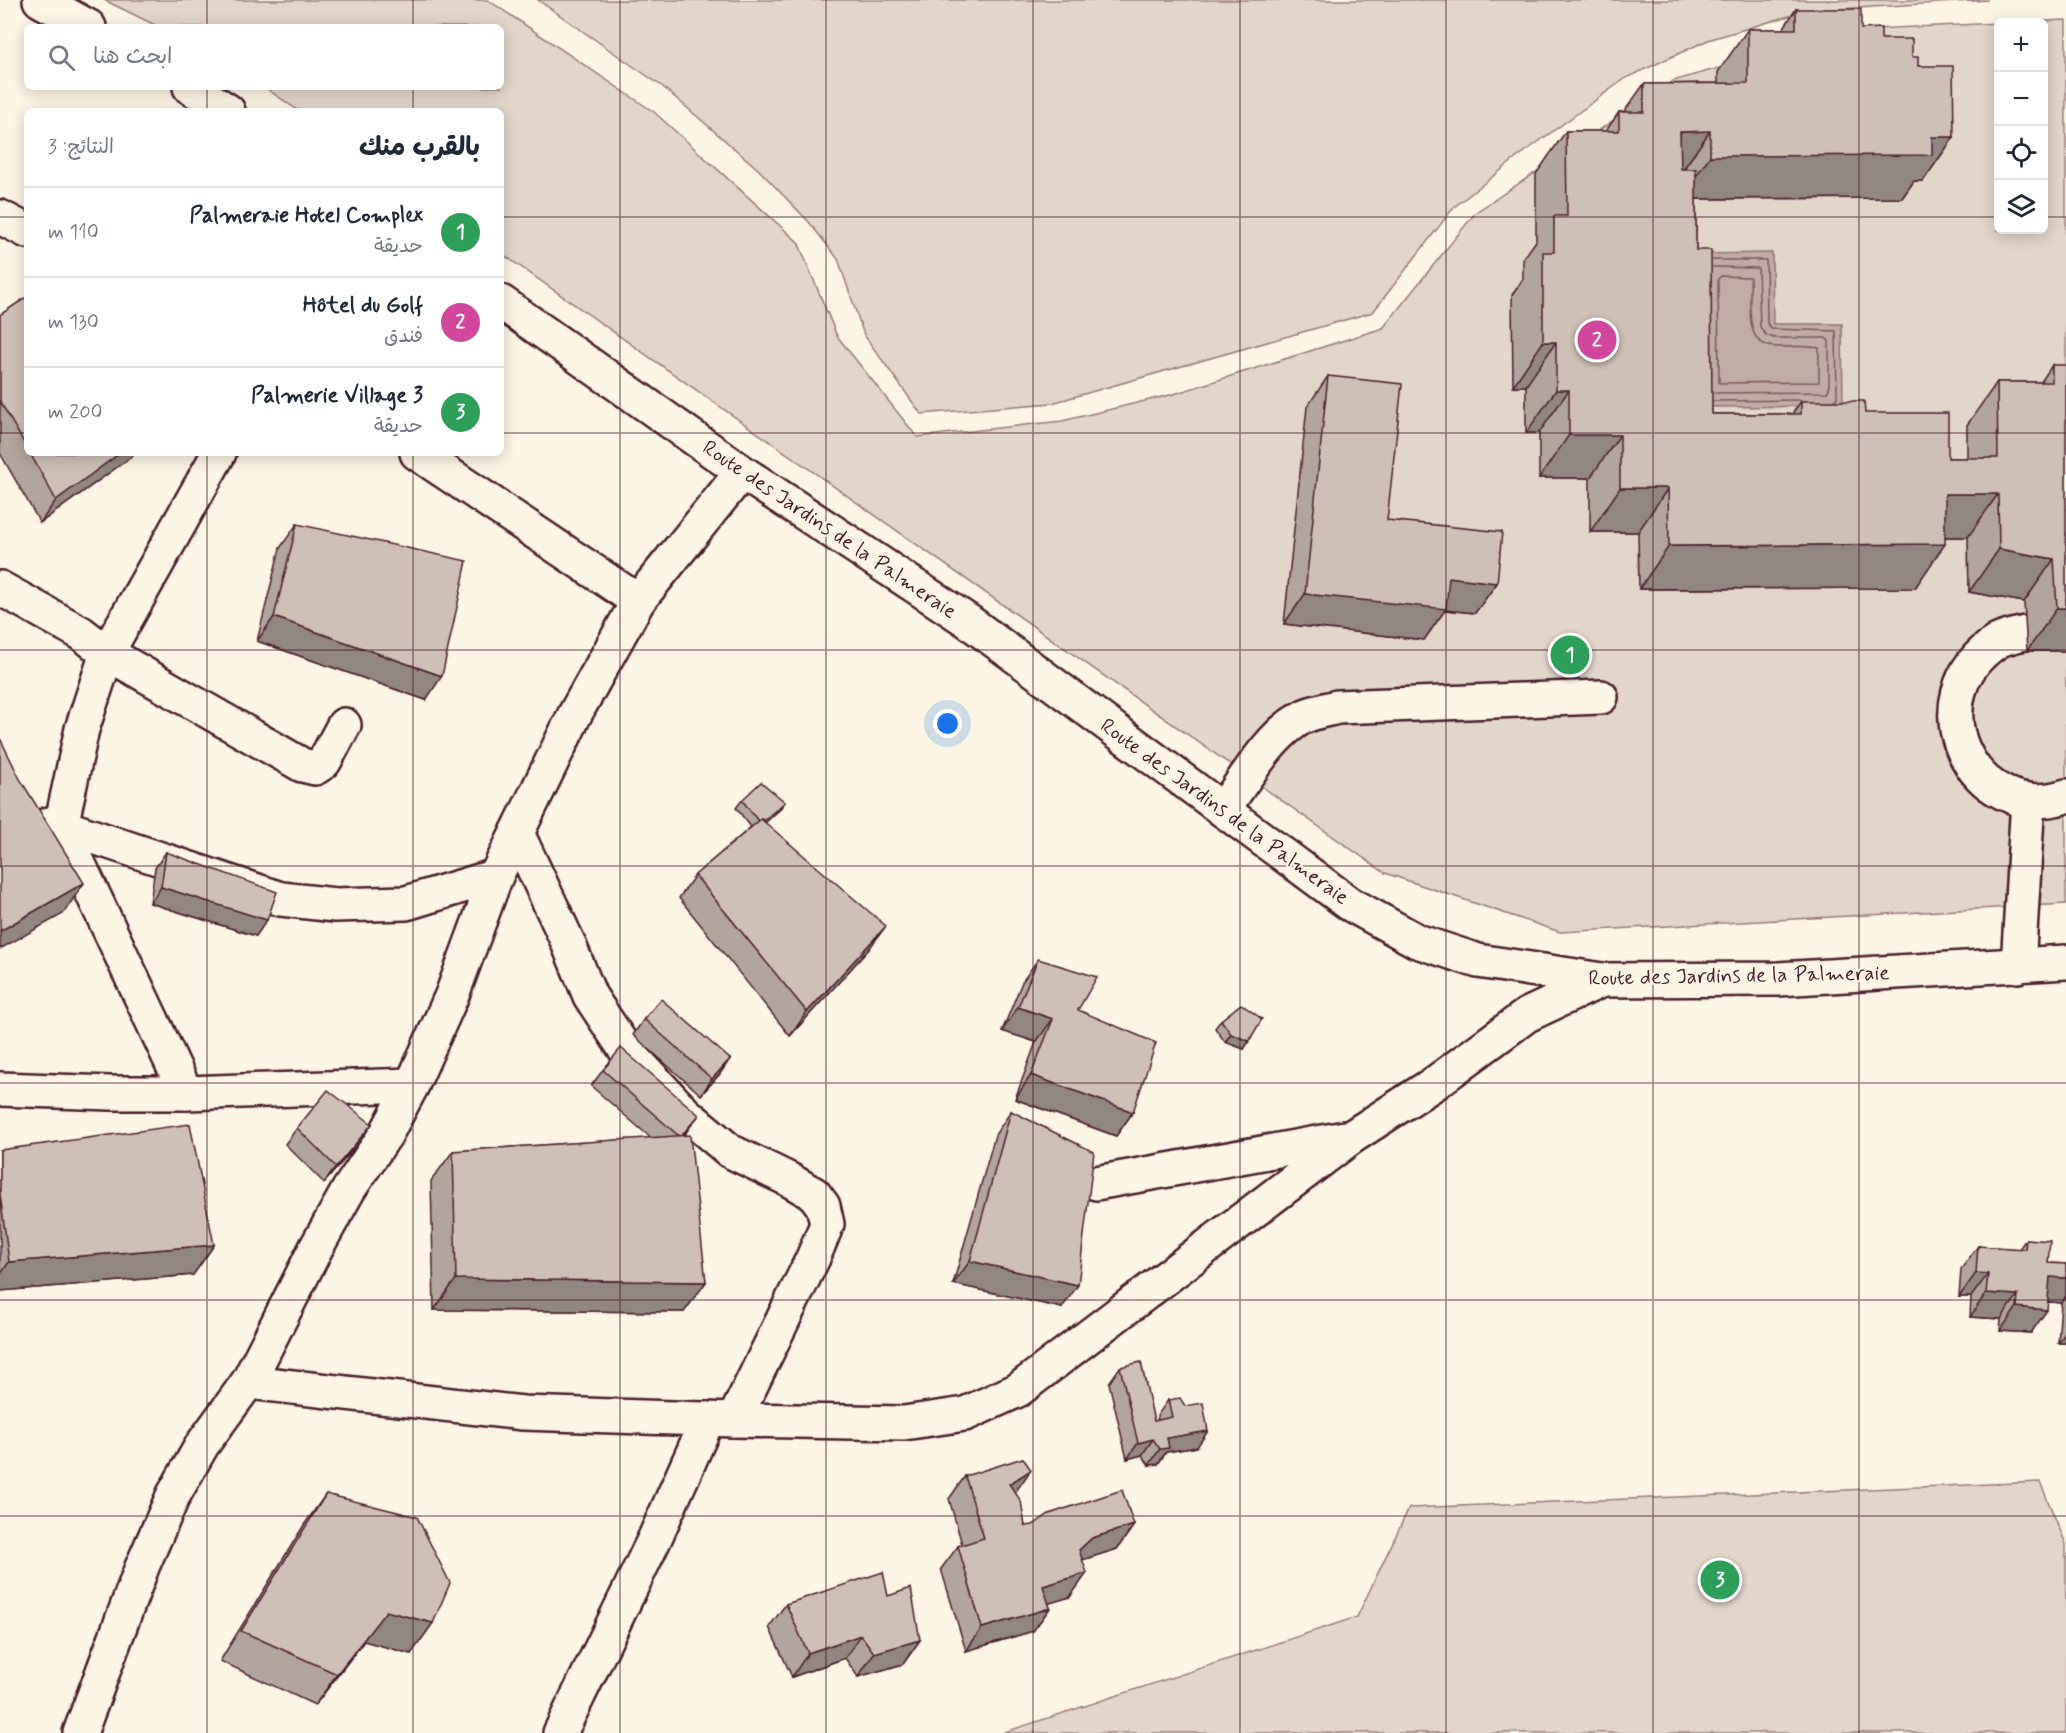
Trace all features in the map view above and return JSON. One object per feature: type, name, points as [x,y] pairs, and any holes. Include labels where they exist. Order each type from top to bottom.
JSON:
[{"type":"street","points":[[40,0],[84,24]]},
{"type":"street","points":[[195,90],[223,108]]},
{"type":"street","points":[[0,217],[24,229]]},
{"type":"street","name":"Route des Jardins de la Palmeraie","points":[[504,304],[742,472],[968,621],[1350,904],[1417,941],[1478,961],[1602,980],[1778,979],[2066,962]]},
{"type":"street","points":[[186,1093],[62,826],[82,729],[107,652],[217,456]]},
{"type":"street","points":[[421,456],[638,601]]},
{"type":"street","points":[[90,1730],[142,1567],[173,1496],[202,1445],[248,1382],[316,1248],[349,1189],[386,1134],[412,1085],[452,995],[496,876],[575,714],[638,601],[742,472]]},
{"type":"street","points":[[0,588],[81,633],[107,652],[302,765],[315,768],[324,762],[344,726]]},
{"type":"street","points":[[2025,633],[2000,640],[1976,659],[1961,684],[1955,714],[1958,739],[1969,762],[1986,781],[2006,794],[2028,800],[2055,800],[2066,796]]},
{"type":"street","points":[[1223,810],[1270,744],[1304,717],[1319,712],[1337,707],[1601,697]]},
{"type":"street","points":[[2018,966],[2028,800]]},
{"type":"street","points":[[20,820],[62,826],[281,899],[335,905],[406,903],[496,876]]},
{"type":"street","points":[[517,833],[567,940],[590,996],[625,1049],[685,1113],[730,1151],[814,1194],[823,1206],[827,1224],[813,1258],[654,1540],[560,1733]]},
{"type":"street","points":[[248,1382],[523,1413],[904,1423],[965,1414],[1018,1390],[1350,1138],[1435,1083],[1527,1015],[1602,980]]},
{"type":"street","points":[[0,1089],[186,1093],[412,1085]]},
{"type":"street","points":[[1096,1183],[1350,1138]]},
{"type":"shaded area","points":[[104,0],[488,0],[654,112],[798,242],[837,336],[917,437],[1062,421],[1174,394],[1383,328],[1476,212],[1673,81],[1853,30],[1994,23],[1994,234],[2048,234],[2048,21],[2066,20],[2066,904],[1560,932],[1385,873],[504,255],[504,108],[295,108],[268,90],[504,90],[504,24],[153,24]]},
{"type":"shaded area","points":[[538,0],[1988,0],[1806,11],[1708,40],[1626,78],[1519,156],[1454,207],[1373,312],[1052,403],[921,414],[864,335],[838,259],[809,222],[758,169],[663,87]]},
{"type":"shaded area","points":[[2040,1482],[2066,1544],[2066,1733],[1002,1733],[1357,1617],[1409,1508]]},
{"type":"water","points":[[1772,253],[1773,324],[1842,324],[1843,406],[1696,407],[1695,254]]},
{"type":"building","points":[[1796,9],[1861,9],[1861,29],[1881,28],[1881,39],[1912,39],[1912,57],[1918,57],[1918,66],[1953,66],[1954,137],[1932,137],[1932,155],[1710,156],[1710,131],[1680,132],[1681,169],[1696,169],[1696,250],[1711,250],[1712,414],[1801,414],[1801,401],[1864,401],[1865,413],[1948,413],[1948,458],[1998,458],[1997,382],[2052,382],[2052,365],[2066,365],[2066,608],[2057,608],[2054,559],[1999,549],[1998,494],[1945,494],[1945,544],[1669,546],[1668,488],[1620,488],[1620,435],[1569,435],[1569,390],[1556,390],[1556,342],[1543,342],[1543,252],[1554,252],[1554,216],[1567,216],[1566,131],[1619,131],[1619,112],[1644,112],[1644,84],[1748,83],[1748,29],[1796,29]]},
{"type":"building","points":[[24,299],[24,443],[0,401],[0,315]]},
{"type":"building","points":[[1328,376],[1402,384],[1387,520],[1502,532],[1497,583],[1449,577],[1446,609],[1305,594]]},
{"type":"building","points":[[32,456],[116,456],[56,500]]},
{"type":"building","points":[[297,524],[467,561],[442,676],[274,617]]},
{"type":"building","points":[[0,738],[20,779],[84,883],[0,931]]},
{"type":"building","points":[[761,782],[785,802],[763,821],[761,819],[758,821],[742,800]]},
{"type":"building","points":[[761,819],[886,926],[807,1012],[695,875]]},
{"type":"building","points":[[166,852],[277,892],[267,920],[161,887]]},
{"type":"building","points":[[1038,959],[1097,977],[1078,1010],[1156,1043],[1133,1112],[1031,1075],[1053,1019],[1018,1007]]},
{"type":"building","points":[[661,999],[730,1059],[712,1079],[644,1019]]},
{"type":"building","points":[[1241,1004],[1262,1019],[1249,1041],[1231,1034],[1221,1020]]},
{"type":"building","points":[[621,1048],[699,1115],[681,1136],[603,1070]]},
{"type":"building","points":[[328,1090],[372,1124],[336,1167],[297,1128]]},
{"type":"building","points":[[1011,1111],[1094,1152],[1078,1285],[970,1261]]},
{"type":"building","points":[[190,1124],[214,1245],[9,1262],[0,1194],[0,1150]]},
{"type":"building","points":[[690,1135],[706,1282],[456,1279],[453,1151]]},
{"type":"building","points":[[2026,1239],[2050,1241],[2048,1263],[2066,1264],[2066,1278],[2050,1277],[2047,1310],[2017,1307],[2018,1295],[1986,1293],[1988,1274],[1976,1273],[1978,1246],[2025,1249]]},
{"type":"building","points":[[1141,1362],[1154,1421],[1172,1417],[1168,1400],[1180,1398],[1185,1406],[1203,1403],[1208,1431],[1167,1438],[1169,1448],[1160,1449],[1153,1439],[1138,1443],[1120,1367]]},
{"type":"building","points":[[1023,1458],[1031,1470],[1009,1484],[1021,1501],[1025,1526],[1033,1525],[1049,1514],[1122,1490],[1134,1525],[1092,1538],[1079,1550],[1087,1573],[1043,1586],[1050,1608],[982,1628],[958,1546],[984,1538],[965,1476]]},
{"type":"building","points":[[326,1494],[417,1517],[450,1583],[433,1623],[386,1611],[337,1674],[241,1631]]},
{"type":"building","points":[[883,1572],[888,1596],[911,1588],[920,1640],[874,1653],[861,1635],[808,1653],[786,1604]]},
{"type":"place","name":"Hôtel du Golf","points":[[1597,340]]},
{"type":"place","name":"Palmeraie Hotel Complex","points":[[1570,655]]},
{"type":"place","name":"Palmerie Village 3","points":[[1720,1580]]}]
